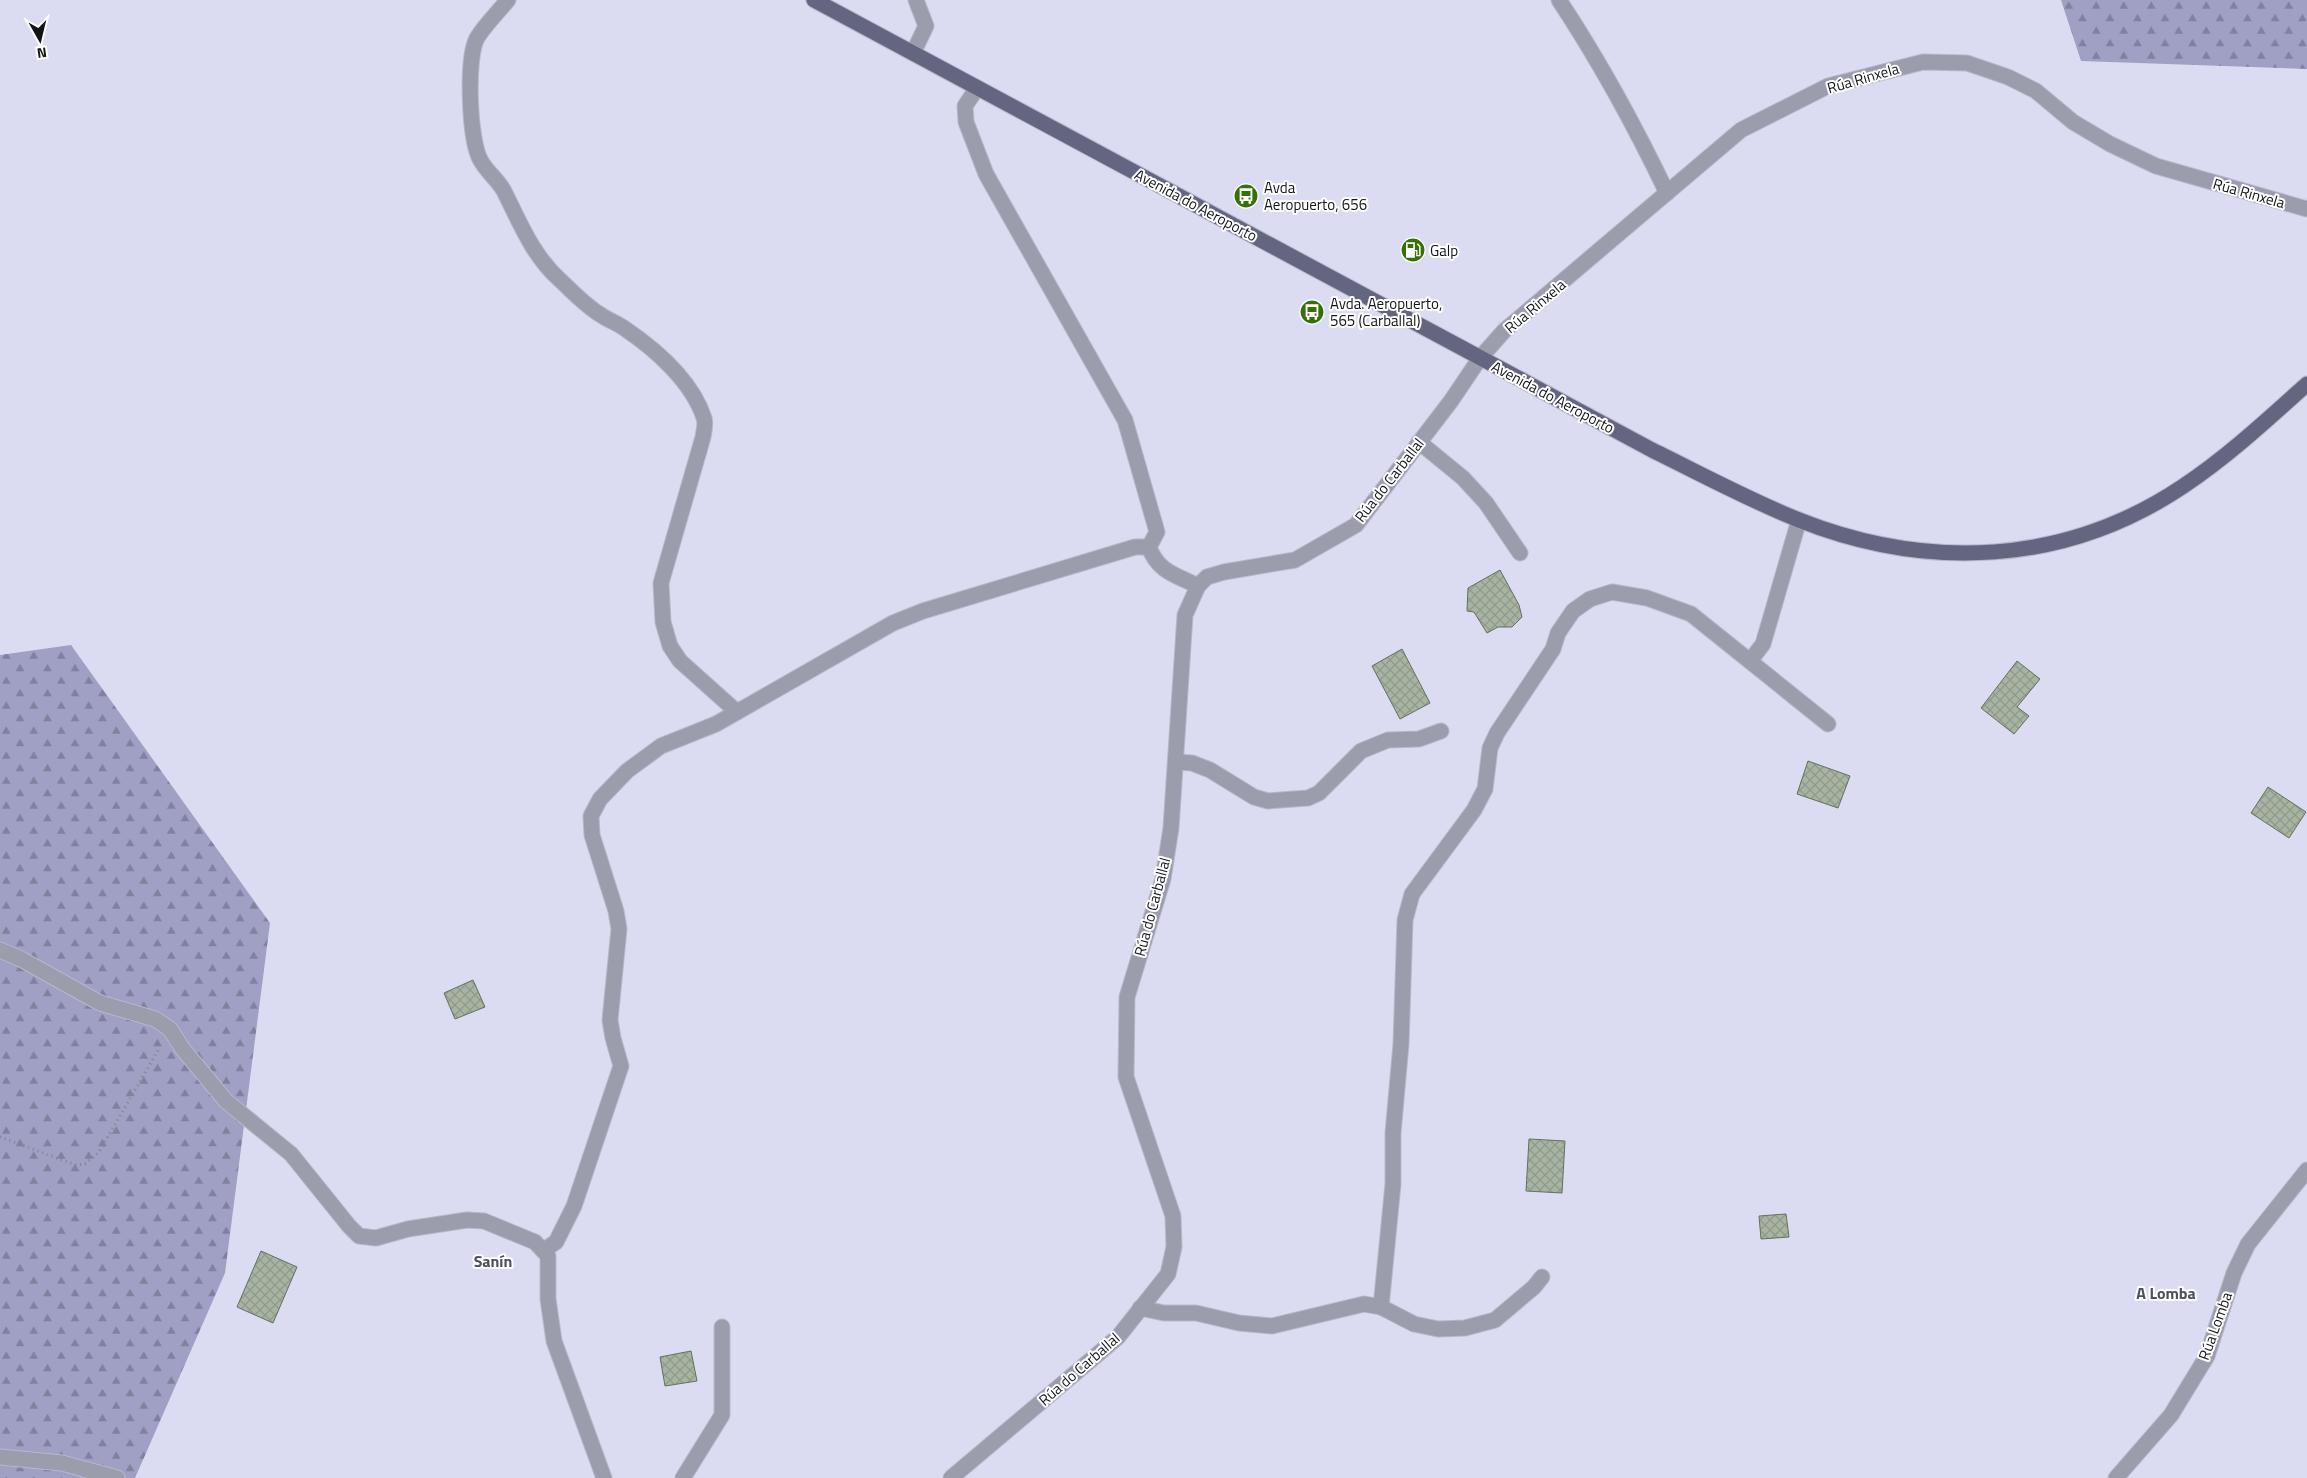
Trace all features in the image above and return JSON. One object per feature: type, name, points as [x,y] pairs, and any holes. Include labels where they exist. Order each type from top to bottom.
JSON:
[{"type":"main road","name":"Avenida do Aeroporto","points":[[814,0],[1480,358],[1722,485],[1799,520],[1878,544],[1913,551],[1948,553],[2014,551],[2073,539],[2109,525],[2181,488],[2229,453],[2307,384]]},
{"type":"street","points":[[508,0],[477,38],[471,56],[469,72],[477,152],[480,160],[503,189],[517,220],[535,251],[558,279],[600,315],[623,327],[647,345],[675,373],[692,395],[704,419],[703,437],[662,583],[663,622],[670,646],[680,661],[737,712]]},
{"type":"street","points":[[913,53],[926,26],[916,0]]},
{"type":"street","points":[[1559,0],[1597,59],[1628,114],[1667,193]]},
{"type":"street","name":"Rúa Rinxela","points":[[1480,358],[1504,331],[1741,130],[1828,86],[1923,62],[1968,63],[2008,77],[2036,91],[2073,122],[2110,144],[2156,166],[2307,209]]},
{"type":"street","points":[[977,88],[965,106],[966,122],[986,174],[1125,420],[1157,532],[1149,547],[1152,557],[1164,571],[1198,586]]},
{"type":"street","name":"Rúa do Carballal","points":[[951,1478],[1118,1337],[1168,1274],[1174,1247],[1173,1216],[1126,1077],[1127,997],[1163,879],[1171,828],[1185,615],[1198,586],[1207,578],[1224,572],[1295,560],[1356,525],[1451,401],[1480,358]]},
{"type":"street","points":[[1419,442],[1463,478],[1486,503],[1520,553]]},
{"type":"street","points":[[1750,661],[1763,644],[1799,520]]},
{"type":"street","points":[[544,1250],[556,1242],[574,1206],[621,1066],[610,1020],[619,929],[616,911],[592,834],[591,816],[600,799],[627,771],[661,746],[716,724],[893,623],[923,611],[1135,547],[1149,547]]},
{"type":"street","points":[[1381,1308],[1393,1184],[1393,1133],[1402,1044],[1405,920],[1412,894],[1474,810],[1485,789],[1490,748],[1497,733],[1553,650],[1558,632],[1573,611],[1590,599],[1612,592],[1647,598],[1691,614],[1828,724]]},
{"type":"street","points":[[1176,762],[1192,763],[1210,770],[1254,797],[1268,801],[1308,798],[1319,793],[1360,751],[1388,740],[1419,739],[1441,731]]},
{"type":"street","points":[[0,950],[21,959],[100,1003],[155,1019],[170,1029],[182,1048],[226,1100],[291,1154],[348,1226],[359,1236],[376,1238],[408,1229],[467,1220],[484,1221],[535,1242],[548,1256],[548,1299],[554,1341],[604,1478]]},
{"type":"street","name":"Rúa Lomba","points":[[2116,1478],[2171,1415],[2207,1356],[2234,1273],[2248,1244],[2307,1170]]},
{"type":"street","points":[[1140,1308],[1164,1312],[1196,1313],[1239,1323],[1272,1326],[1364,1304],[1381,1308],[1414,1324],[1438,1329],[1465,1328],[1495,1320],[1534,1287],[1542,1277]]},
{"type":"street","points":[[683,1478],[722,1415],[722,1327]]},
{"type":"street","points":[[0,1457],[62,1463],[117,1478]]},
{"type":"path","points":[[0,1137],[76,1165],[86,1164],[99,1152],[170,1029]]},
{"type":"green space","points":[[2061,0],[2307,0],[2307,69],[2081,61]]},
{"type":"green space","points":[[71,645],[270,923],[225,1273],[135,1478],[0,1478],[0,655]]},
{"type":"building","points":[[1500,570],[1519,605],[1522,617],[1512,627],[1498,627],[1487,633],[1474,612],[1467,611],[1468,588]]},
{"type":"building","points":[[1402,649],[1430,703],[1400,719],[1372,666]]},
{"type":"building","points":[[2017,661],[2040,679],[2017,707],[2029,716],[2014,734],[1981,708]]},
{"type":"building","points":[[1808,761],[1850,776],[1838,808],[1797,794]]},
{"type":"building","points":[[2268,787],[2306,812],[2289,838],[2251,813]]},
{"type":"building","points":[[473,980],[485,1007],[455,1019],[444,993]]},
{"type":"building","points":[[1529,1139],[1565,1141],[1562,1193],[1526,1191]]},
{"type":"building","points":[[1786,1214],[1789,1237],[1761,1239],[1759,1216]]},
{"type":"building","points":[[261,1251],[297,1267],[273,1323],[237,1307]]},
{"type":"building","points":[[691,1351],[697,1381],[665,1386],[660,1357]]},
{"type":"place","name":"Avda Aeropuerto, 656","points":[[1246,196]]},
{"type":"place","name":"Galp","points":[[1413,250]]},
{"type":"place","name":"Avda. Aeropuerto, 565 (Carballal)","points":[[1312,312]]},
{"type":"district","name":"Sanín","points":[[493,1261]]},
{"type":"district","name":"A Lomba","points":[[2166,1293]]}]
